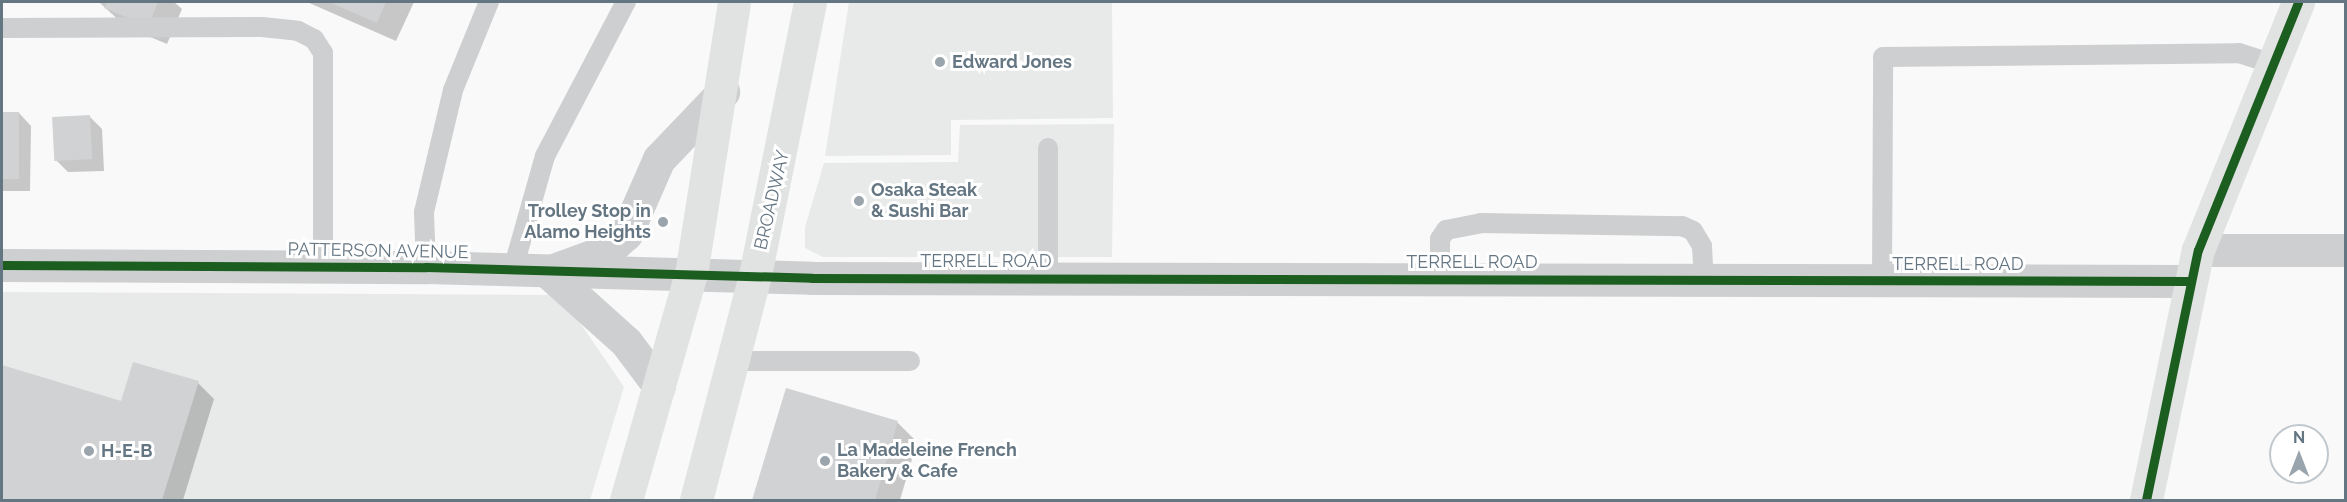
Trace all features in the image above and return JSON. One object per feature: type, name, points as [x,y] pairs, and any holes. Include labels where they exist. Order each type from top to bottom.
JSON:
[{"type":"main road","points":[[626,501],[691,274],[723,92],[734,2]]},
{"type":"main road","name":"BROADWAY","points":[[696,501],[755,275],[810,2]]},
{"type":"main road","points":[[2146,501],[2189,281],[2198,250],[2298,2]]},
{"type":"street","points":[[659,386],[626,342],[548,272],[608,250],[626,234],[659,159],[723,92]]},
{"type":"street","points":[[2198,250],[2346,250]]},
{"type":"street","name":"PATTERSON AVENUE","points":[[2,265],[426,267],[548,272],[755,275]]},
{"type":"street","name":"TERRELL ROAD","points":[[755,275],[2189,281]]},
{"type":"lane","points":[[426,267],[424,212],[453,90],[489,2]]},
{"type":"lane","points":[[513,269],[545,156],[626,2]]},
{"type":"lane","points":[[2,28],[262,27],[314,39],[322,53],[322,266]]},
{"type":"lane","points":[[1882,280],[1883,57],[2239,53],[2273,64]]},
{"type":"lane","points":[[1047,148],[1047,278]]},
{"type":"lane","points":[[1440,279],[1440,239],[1446,230],[1481,223],[1682,226],[1693,231],[1702,246],[1704,280]]},
{"type":"lane","points":[[733,361],[910,361]]},
{"type":"shaded area","points":[[849,2],[1112,2],[1113,118],[951,120],[951,155],[825,156]]},
{"type":"shaded area","points":[[1114,124],[1112,257],[823,257],[805,248],[805,227],[824,163],[958,162],[960,125]]},
{"type":"shaded area","points":[[2,292],[561,295],[624,387],[590,500],[2,500]]},
{"type":"building","points":[[107,2],[158,2],[148,26],[104,8]]},
{"type":"building","points":[[329,2],[386,2],[377,23]]},
{"type":"building","points":[[2,112],[19,112],[19,179],[2,179]]},
{"type":"building","points":[[90,115],[92,159],[54,161],[52,117]]},
{"type":"building","name":"H-E-B","points":[[133,362],[199,381],[162,500],[2,500],[2,365],[121,401]]},
{"type":"building","name":"La Madeleine French Bakery & Cafe","points":[[786,388],[898,421],[875,500],[752,500]]},
{"type":"cycle path","points":[[2146,500],[2198,250],[2298,2]]},
{"type":"cycle path","points":[[2,265],[426,267],[812,278],[2189,281]]},
{"type":"place","name":"Edward Jones","points":[[940,62]]},
{"type":"place","name":"Osaka Steak & Sushi Bar","points":[[859,201]]},
{"type":"place","name":"Trolley Stop in Alamo Heights","points":[[663,222]]},
{"type":"place","name":"H-E-B","points":[[89,451]]},
{"type":"place","name":"La Madeleine French Bakery & Cafe","points":[[825,461]]}]
